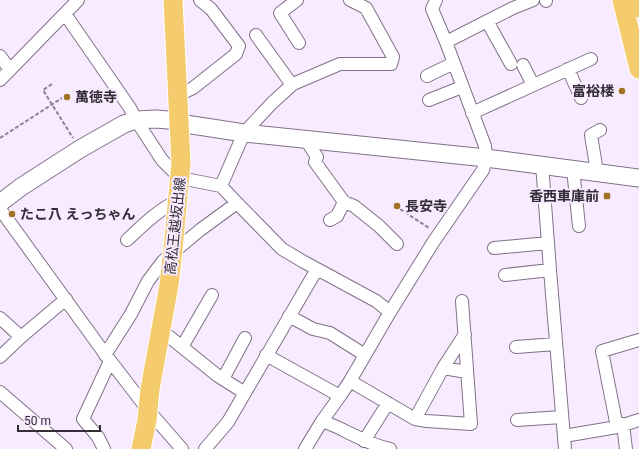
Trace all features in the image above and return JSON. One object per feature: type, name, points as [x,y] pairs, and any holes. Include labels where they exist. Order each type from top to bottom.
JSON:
[{"type":"main road","name":"高松王越坂出線","points":[[141,449],[150,389],[169,285],[180,178],[181,163],[173,0]]},
{"type":"main road","points":[[622,0],[639,69]]},
{"type":"main road","points":[[637,0],[639,8]]},
{"type":"street","points":[[178,96],[193,88],[236,54],[239,46],[211,9],[200,0]]},
{"type":"street","points":[[297,0],[280,13],[299,43]]},
{"type":"street","points":[[221,186],[244,134],[272,103],[292,85],[340,64],[391,64],[393,57],[366,8],[353,0]]},
{"type":"street","points":[[446,42],[513,8],[533,0]]},
{"type":"street","points":[[305,449],[322,421],[350,381],[390,312],[438,235],[483,170],[486,158],[485,146],[432,9],[438,1]]},
{"type":"street","points":[[0,80],[69,5],[136,120],[162,160],[180,178],[221,186],[282,248],[376,301],[390,312]]},
{"type":"street","points":[[487,21],[533,85]]},
{"type":"street","points":[[256,34],[292,85]]},
{"type":"street","points":[[0,56],[10,70]]},
{"type":"street","points":[[472,113],[590,59]]},
{"type":"street","points":[[427,76],[454,64]]},
{"type":"street","points":[[568,69],[582,98]]},
{"type":"street","points":[[429,100],[462,87]]},
{"type":"street","points":[[0,203],[21,187],[80,149],[124,124],[136,120],[156,119],[244,134],[542,164],[573,170],[639,178]]},
{"type":"street","points":[[596,172],[591,135],[600,130]]},
{"type":"street","points":[[306,140],[316,157],[315,162],[344,202],[354,206],[379,226],[397,244]]},
{"type":"street","points":[[542,164],[565,449]]},
{"type":"street","points":[[573,170],[578,226]]},
{"type":"street","points":[[127,240],[166,206],[178,201]]},
{"type":"street","points":[[330,220],[337,216],[344,202]]},
{"type":"street","points":[[104,449],[98,437],[83,419],[108,358],[148,281],[163,261],[200,230],[237,203]]},
{"type":"street","points":[[0,209],[108,358],[179,448]]},
{"type":"street","points":[[494,248],[548,243]]},
{"type":"street","points":[[205,449],[228,422],[317,269]]},
{"type":"street","points":[[506,274],[550,270]]},
{"type":"street","points":[[182,347],[212,295]]},
{"type":"street","points":[[0,357],[66,299]]},
{"type":"street","points":[[350,381],[415,419],[471,424],[462,301]]},
{"type":"street","points":[[289,316],[313,329],[330,333],[365,354]]},
{"type":"street","points":[[0,318],[21,337]]},
{"type":"street","points":[[161,330],[223,379],[245,392]]},
{"type":"street","points":[[415,419],[443,368],[464,334]]},
{"type":"street","points":[[223,379],[245,338]]},
{"type":"street","points":[[626,449],[602,351],[639,340]]},
{"type":"street","points":[[516,347],[556,344]]},
{"type":"street","points":[[266,355],[340,396]]},
{"type":"street","points":[[443,368],[467,372]]},
{"type":"street","points":[[0,392],[66,449]]},
{"type":"street","points":[[364,441],[388,403]]},
{"type":"street","points":[[517,420],[562,417]]},
{"type":"street","points":[[564,436],[639,420]]},
{"type":"street","points":[[322,421],[364,441],[382,448],[390,449]]},
{"type":"path","points":[[52,84],[43,90],[80,149]]},
{"type":"path","points":[[0,138],[62,98]]},
{"type":"path","points":[[400,209],[438,235]]},
{"type":"place","name":"富裕楼","points":[[622,91]]},
{"type":"place","name":"萬徳寺","points":[[67,97]]},
{"type":"place","name":"香西車庫前","points":[[607,196]]},
{"type":"place","name":"長安寺","points":[[397,206]]},
{"type":"place","name":"たこ八 えっちゃん","points":[[12,214]]}]
